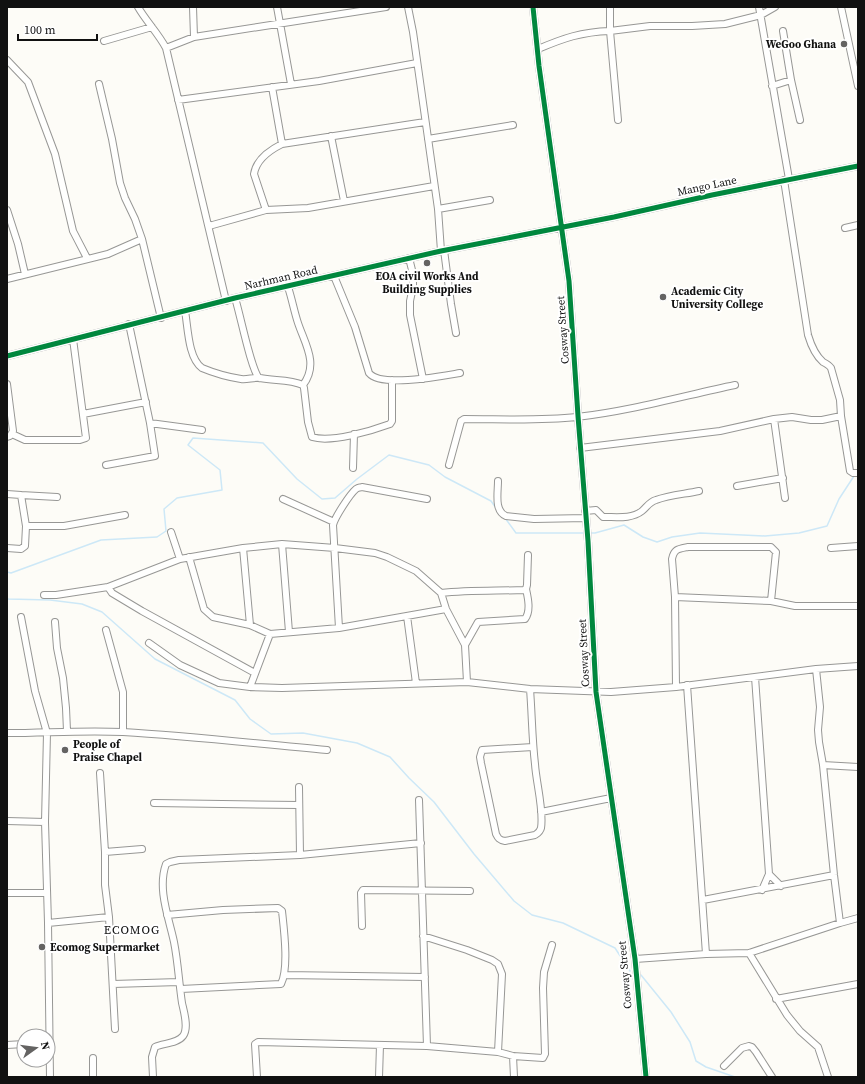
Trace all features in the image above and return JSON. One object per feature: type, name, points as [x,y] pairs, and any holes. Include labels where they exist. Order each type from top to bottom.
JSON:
[{"type":"street","points":[[138,7],[166,48],[226,301]]},
{"type":"street","points":[[193,7],[194,37]]},
{"type":"street","points":[[277,7],[291,84]]},
{"type":"street","points":[[166,48],[194,37],[386,7]]},
{"type":"street","points":[[408,7],[413,32],[456,333]]},
{"type":"street","name":"Cosway Street","points":[[533,7],[569,281],[580,448],[588,541],[596,692],[636,959],[646,1077]]},
{"type":"street","points":[[610,7],[610,31],[618,120]]},
{"type":"street","points":[[759,7],[808,335],[814,350],[831,368],[840,400],[841,416],[850,471],[858,473]]},
{"type":"street","points":[[538,49],[574,35],[650,26],[725,24],[760,15],[775,7]]},
{"type":"street","points":[[841,7],[858,86]]},
{"type":"street","points":[[104,41],[152,28]]},
{"type":"street","points":[[783,31],[791,80],[800,120]]},
{"type":"street","points":[[7,60],[28,82],[55,154],[72,231],[87,258]]},
{"type":"street","points":[[178,100],[319,81],[417,63]]},
{"type":"street","points":[[772,86],[791,80]]},
{"type":"street","points":[[99,84],[112,139],[120,183],[142,239],[161,318]]},
{"type":"street","points":[[272,87],[282,144]]},
{"type":"street","points":[[266,210],[254,174],[257,163],[274,148],[282,144],[425,122]]},
{"type":"street","points":[[428,139],[513,125]]},
{"type":"street","points":[[331,136],[344,201]]},
{"type":"street","name":"Mango Lane","points":[[561,226],[858,166]]},
{"type":"street","points":[[209,226],[266,210],[308,208],[434,186]]},
{"type":"street","points":[[438,209],[490,200]]},
{"type":"street","points":[[7,210],[18,244],[25,274]]},
{"type":"street","points":[[845,228],[858,225]]},
{"type":"street","name":"Narhman Road","points":[[7,356],[235,298],[443,250],[561,226]]},
{"type":"street","points":[[7,279],[108,254],[142,239]]},
{"type":"street","points":[[410,258],[413,274],[410,315],[423,379]]},
{"type":"street","points":[[334,276],[355,327],[371,376],[392,380],[423,379],[460,373]]},
{"type":"street","points":[[288,287],[298,323],[310,354],[308,376],[303,385],[308,422],[312,438],[333,438],[354,434],[386,425],[392,421],[392,380]]},
{"type":"street","points":[[235,298],[250,356],[256,374],[259,378]]},
{"type":"street","points":[[185,311],[192,355],[198,364],[211,371],[240,379],[259,378],[264,380],[293,381],[303,385]]},
{"type":"street","points":[[106,465],[155,456],[146,402],[129,324]]},
{"type":"street","points":[[7,384],[13,431],[10,435],[25,440],[80,440],[86,438],[73,339]]},
{"type":"street","points":[[450,465],[461,421],[464,419],[557,418],[578,416],[620,410],[735,385]]},
{"type":"street","points":[[83,414],[146,402]]},
{"type":"street","points":[[580,448],[720,431],[774,419],[792,417],[822,420],[841,416]]},
{"type":"street","points":[[774,419],[785,498]]},
{"type":"street","points":[[150,423],[202,430]]},
{"type":"street","points":[[353,468],[354,434]]},
{"type":"street","points":[[737,486],[783,478]]},
{"type":"street","points":[[498,482],[498,508],[503,515],[534,518],[586,519]]},
{"type":"street","points":[[339,628],[334,522],[354,491],[360,488],[428,499]]},
{"type":"street","points":[[585,511],[596,510],[603,517],[624,517],[636,515],[657,499],[699,491]]},
{"type":"street","points":[[7,494],[57,497]]},
{"type":"street","points":[[7,548],[21,549],[25,546],[26,526],[21,495]]},
{"type":"street","points":[[283,499],[334,522]]},
{"type":"street","points":[[26,526],[64,526],[125,515]]},
{"type":"street","points":[[171,532],[180,559]]},
{"type":"street","points":[[282,544],[289,632]]},
{"type":"street","points":[[44,595],[56,595],[108,587],[180,559],[243,548],[282,544],[375,553],[416,571],[441,593],[446,609],[465,645],[467,682]]},
{"type":"street","points":[[831,548],[858,546]]},
{"type":"street","points":[[676,687],[675,597],[672,559],[674,553],[678,549],[688,547],[770,547],[776,552],[771,601]]},
{"type":"street","points":[[243,548],[250,625]]},
{"type":"street","points":[[465,645],[478,622],[525,619],[527,616],[528,603],[526,588],[528,554]]},
{"type":"street","points":[[189,557],[204,609],[208,613],[213,617],[250,625],[270,634],[339,628],[446,609]]},
{"type":"street","points":[[108,587],[112,593],[142,611],[255,673]]},
{"type":"street","points":[[441,593],[464,590],[490,592],[524,590],[526,588]]},
{"type":"street","points":[[675,597],[771,601],[795,606],[858,606]]},
{"type":"street","points":[[407,616],[416,683]]},
{"type":"street","points":[[22,617],[36,697],[47,733],[45,822],[48,923],[48,1028]]},
{"type":"street","points":[[55,622],[57,648],[63,678],[67,731]]},
{"type":"street","points":[[106,630],[122,692],[123,732]]},
{"type":"street","points":[[250,687],[270,634]]},
{"type":"street","points":[[149,644],[180,665],[219,683],[250,687],[282,688],[467,682],[530,689],[611,692],[676,687],[816,669],[858,666]]},
{"type":"street","points":[[816,669],[820,707],[818,730],[824,765],[840,923]]},
{"type":"street","points":[[755,677],[769,874],[762,890]]},
{"type":"street","points":[[687,685],[706,954]]},
{"type":"street","points":[[530,689],[541,812],[541,830],[535,835],[505,841],[498,838],[480,757],[482,750],[534,747]]},
{"type":"street","points":[[7,734],[67,731],[123,732],[327,750]]},
{"type":"street","points":[[824,765],[858,768]]},
{"type":"street","points":[[100,773],[105,852],[105,884],[109,916],[115,1029]]},
{"type":"street","points":[[299,787],[300,855]]},
{"type":"street","points":[[541,812],[611,798]]},
{"type":"street","points":[[420,800],[427,1046]]},
{"type":"street","points":[[154,803],[300,805]]},
{"type":"street","points":[[7,821],[45,822]]},
{"type":"street","points":[[153,1077],[152,1057],[155,1047],[179,1039],[184,1036],[185,1032],[185,1016],[174,942],[164,903],[163,875],[166,864],[179,860],[300,855],[422,843]]},
{"type":"street","points":[[105,852],[142,849]]},
{"type":"street","points":[[769,874],[781,886]]},
{"type":"street","points":[[703,900],[762,890],[834,875]]},
{"type":"street","points":[[362,926],[362,891],[470,891]]},
{"type":"street","points":[[7,893],[47,893]]},
{"type":"street","points":[[167,915],[223,910],[278,908],[282,911],[284,935],[284,975],[282,982],[279,985],[180,989]]},
{"type":"street","points":[[48,923],[109,916]]},
{"type":"street","points":[[636,959],[706,954],[749,953],[858,918]]},
{"type":"street","points":[[423,936],[467,950],[498,964],[502,974],[498,1052]]},
{"type":"street","points":[[257,1077],[256,1042],[427,1046],[498,1052],[514,1056],[543,1058],[545,1057],[544,972],[552,946]]},
{"type":"street","points":[[749,953],[787,1015],[800,1031],[818,1047],[828,1077]]},
{"type":"street","points":[[284,975],[425,977]]},
{"type":"street","points":[[113,984],[179,982]]},
{"type":"street","points":[[776,999],[858,984]]},
{"type":"street","points":[[379,1077],[380,1045]]},
{"type":"street","points":[[724,1066],[742,1048],[750,1046],[756,1052],[772,1077]]},
{"type":"street","points":[[514,1056],[514,1077]]},
{"type":"street","points":[[93,1058],[93,1077]]},
{"type":"waterway","points":[[7,572],[11,573],[101,540],[157,537],[166,531],[164,509],[177,498],[222,490],[220,470],[188,445],[193,438],[263,443],[297,479],[322,499],[335,498],[389,455],[429,465],[445,477],[491,501],[496,508]]},
{"type":"waterway","points":[[590,533],[624,525],[643,537],[657,542],[672,537],[700,533],[765,536],[799,533],[827,526],[839,499],[854,476]]},
{"type":"waterway","points":[[505,518],[516,533],[586,533]]},
{"type":"waterway","points":[[7,598],[50,600],[82,604],[102,612],[155,659],[235,700],[250,719],[271,734],[303,733],[357,743],[390,757],[434,802],[474,854],[514,901],[532,915],[563,923],[615,948],[630,971]]},
{"type":"waterway","points":[[641,975],[671,1012],[690,1042],[696,1061],[706,1067],[735,1077]]},
{"type":"cycle path","points":[[533,7],[539,66],[569,281],[588,541],[596,692],[635,959],[646,1077]]},
{"type":"cycle path","points":[[7,356],[235,298],[441,251],[614,217],[712,195],[858,166]]},
{"type":"place","name":"WeGoo Ghana","points":[[844,44]]},
{"type":"place","name":"EOA civil Works And Building Supplies","points":[[427,263]]},
{"type":"place","name":"Academic City University College","points":[[663,297]]},
{"type":"place","name":"People of Praise Chapel","points":[[65,750]]},
{"type":"place","name":"Ecomog Supermarket","points":[[42,947]]},
{"type":"district","name":"ECOMOG","points":[[132,930]]}]
